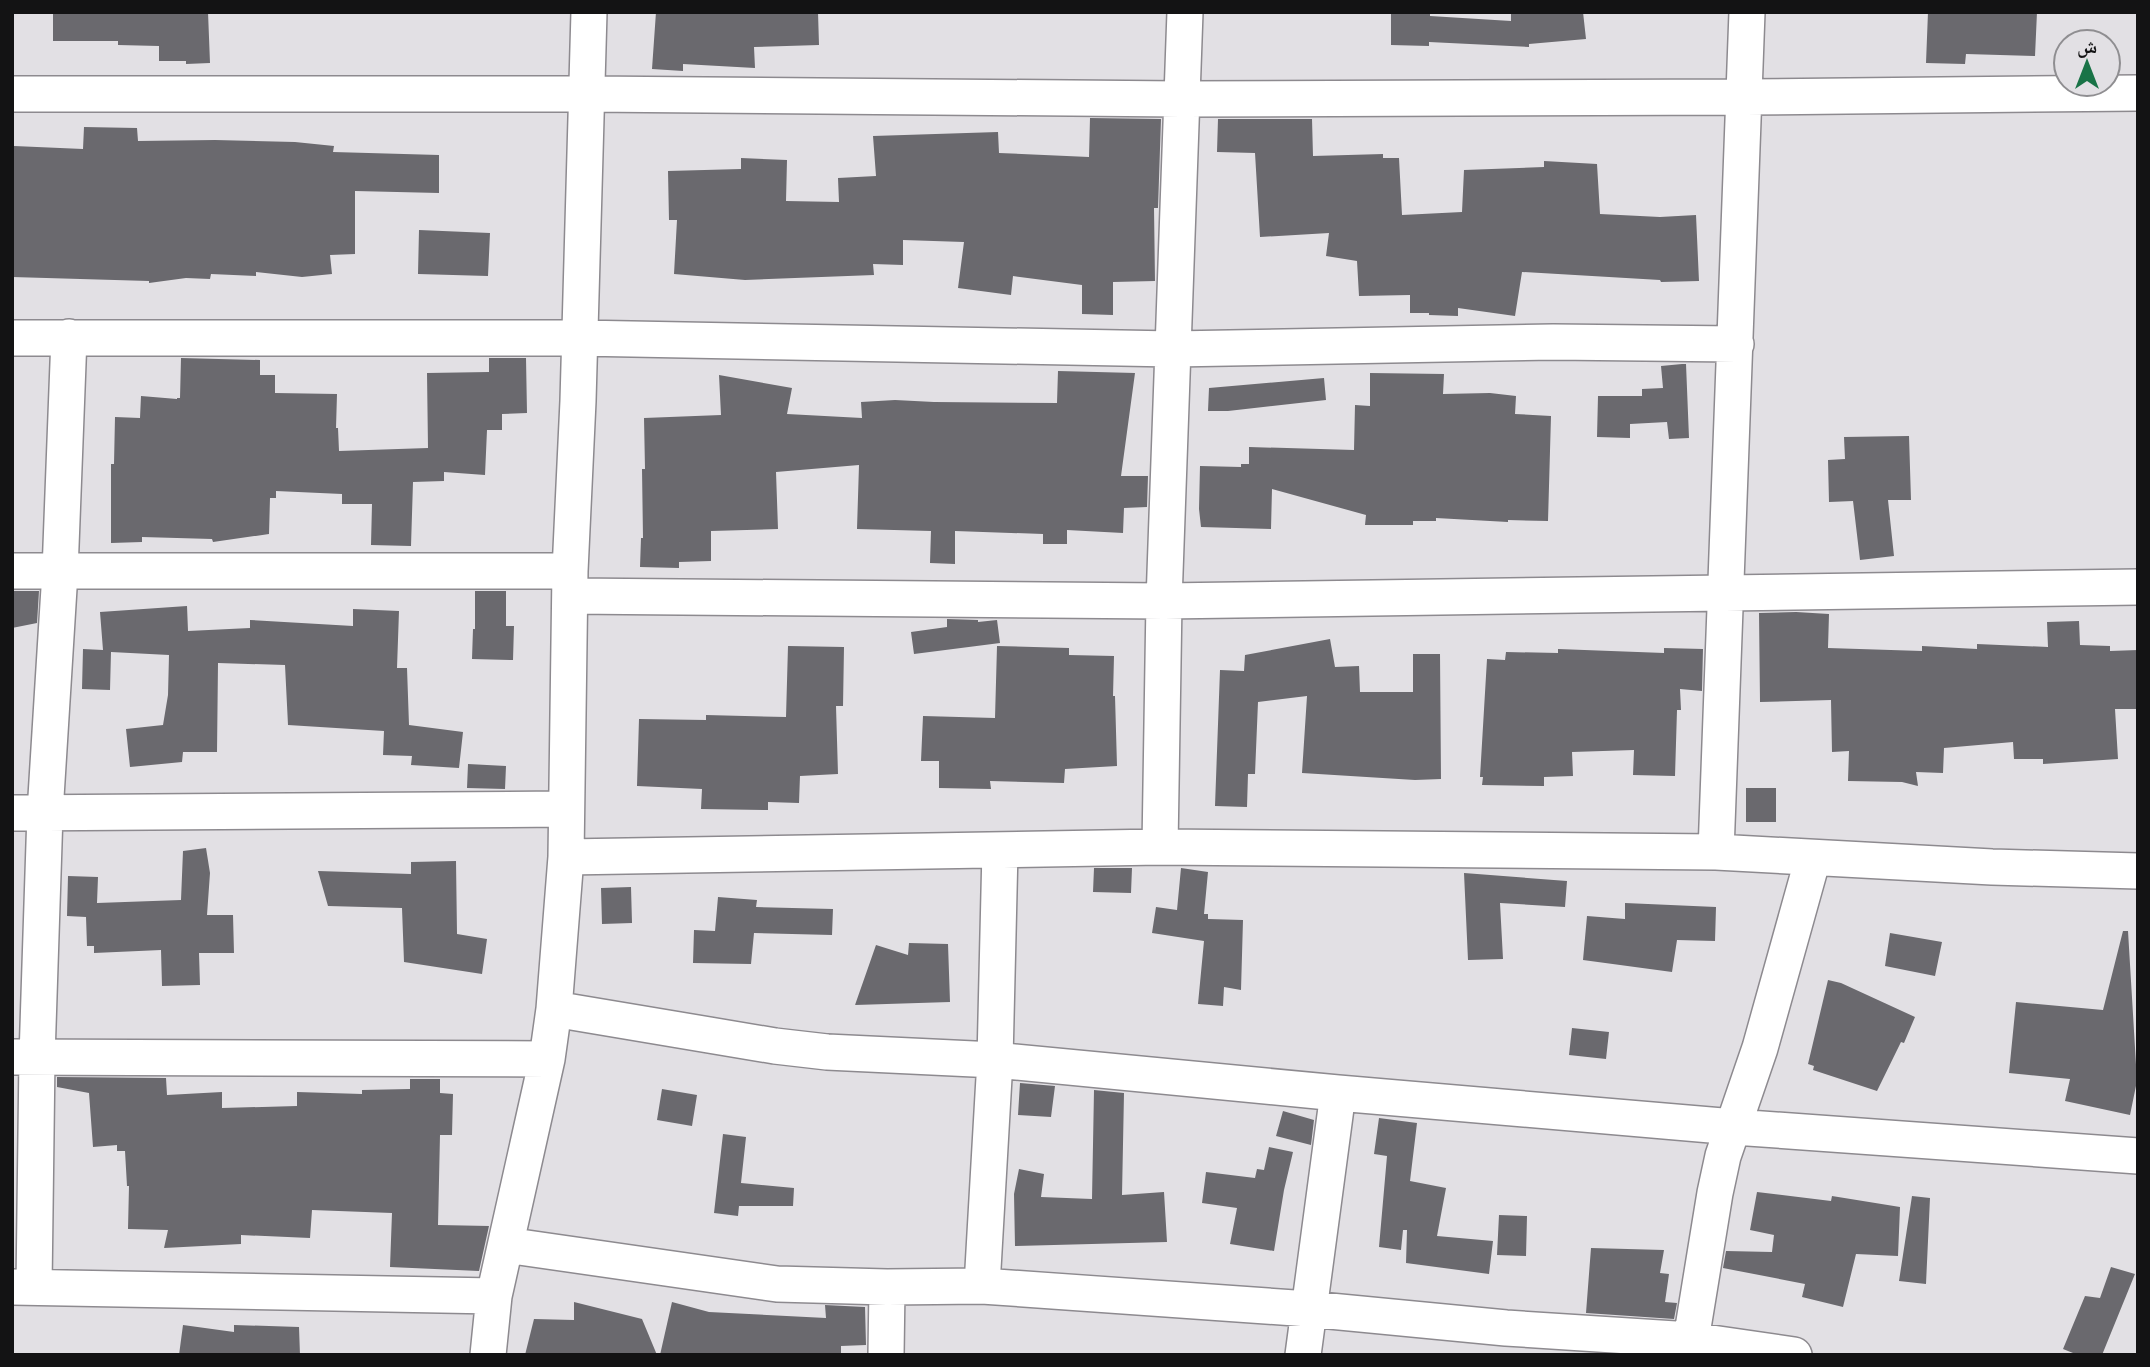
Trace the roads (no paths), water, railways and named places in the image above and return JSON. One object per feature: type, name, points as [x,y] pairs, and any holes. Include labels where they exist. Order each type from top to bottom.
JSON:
[{"type":"street","points":[[488,1355],[494,1296],[547,1059],[554,1009],[566,857],[571,584],[589,12]]},
{"type":"street","points":[[1160,847],[1164,601],[1185,12]]},
{"type":"street","points":[[1716,852],[1747,12]]},
{"type":"street","points":[[12,94],[588,94],[1181,99],[2138,93]]},
{"type":"street","points":[[69,337],[60,572],[29,813],[23,1287],[494,1296]]},
{"type":"street","points":[[12,338],[579,338],[1173,349],[1553,342],[1736,344]]},
{"type":"street","points":[[12,571],[1164,601],[2138,587]]},
{"type":"street","points":[[29,813],[565,809]]},
{"type":"street","points":[[566,857],[1160,847],[1716,852],[2138,871]]},
{"type":"street","points":[[982,1286],[995,1060],[1000,850]]},
{"type":"street","points":[[1691,1340],[1723,1156],[1760,1048],[1813,858]]},
{"type":"street","points":[[554,1009],[775,1046],[827,1052],[995,1060],[1734,1127],[2138,1156]]},
{"type":"street","points":[[25,1057],[547,1059]]},
{"type":"street","points":[[1303,1355],[1338,1093]]},
{"type":"street","points":[[506,1245],[777,1284],[982,1286],[1691,1340],[1794,1355]]},
{"type":"street","points":[[886,1355],[887,1287]]}]
